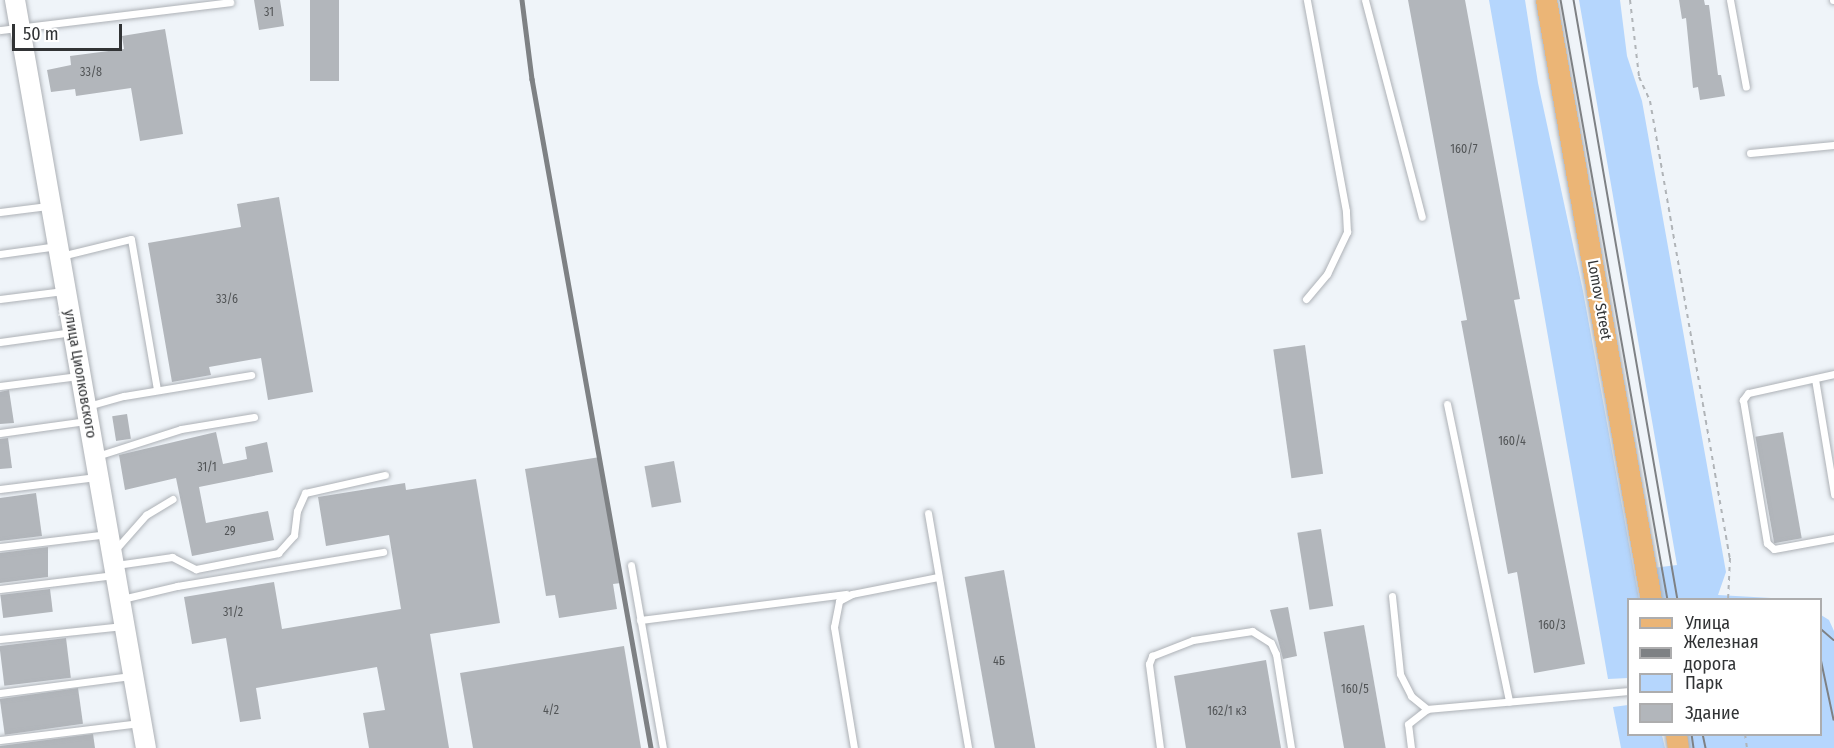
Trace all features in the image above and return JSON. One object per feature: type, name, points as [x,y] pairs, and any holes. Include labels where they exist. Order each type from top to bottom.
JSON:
[{"type":"main road","name":"Lomov Street","points":[[1546,0],[1651,598]]},
{"type":"street","name":"улица Циолковского","points":[[15,0],[10,29],[51,206],[146,748]]},
{"type":"lane","points":[[1306,298],[1327,274],[1347,232],[1346,211],[1307,0]]},
{"type":"lane","points":[[1365,0],[1422,217]]},
{"type":"lane","points":[[1730,0],[1746,87]]},
{"type":"lane","points":[[10,29],[230,2]]},
{"type":"lane","points":[[1750,153],[1834,145]]},
{"type":"lane","points":[[0,212],[51,206]]},
{"type":"lane","points":[[0,254],[59,251],[131,239],[157,390]]},
{"type":"lane","points":[[0,299],[66,291]]},
{"type":"lane","points":[[0,342],[73,332]]},
{"type":"lane","points":[[1834,374],[1748,393],[1743,400],[1767,543],[1774,549],[1834,538]]},
{"type":"lane","points":[[0,386],[81,375]]},
{"type":"lane","points":[[0,433],[87,414],[157,390],[251,375]]},
{"type":"lane","points":[[1815,379],[1831,459],[1834,494]]},
{"type":"lane","points":[[1447,404],[1509,702]]},
{"type":"lane","points":[[95,456],[181,429],[254,417]]},
{"type":"lane","points":[[0,590],[114,565],[172,557],[196,569],[278,553],[294,535],[297,511],[306,493],[385,475]]},
{"type":"lane","points":[[0,489],[98,476]]},
{"type":"lane","points":[[114,565],[146,515],[173,499]]},
{"type":"lane","points":[[928,513],[968,748]]},
{"type":"lane","points":[[0,547],[108,534]]},
{"type":"lane","points":[[120,600],[177,586],[383,552]]},
{"type":"lane","points":[[631,565],[663,748]]},
{"type":"lane","points":[[640,620],[852,594],[938,577]]},
{"type":"lane","points":[[852,594],[839,601],[834,627],[854,748]]},
{"type":"lane","points":[[1392,596],[1400,674],[1411,696],[1427,709]]},
{"type":"lane","points":[[0,639],[124,626]]},
{"type":"lane","points":[[1161,748],[1149,664],[1152,656],[1193,640],[1252,631],[1271,643],[1276,654],[1291,748]]},
{"type":"lane","points":[[0,693],[133,676]]},
{"type":"lane","points":[[1411,748],[1408,724],[1427,709],[1627,691]]},
{"type":"lane","points":[[0,740],[141,722]]},
{"type":"path","points":[[1630,0],[1639,77],[1650,101],[1730,558],[1728,598]]},
{"type":"green space","points":[[1489,0],[1525,0],[1538,83],[1583,291],[1639,598],[1627,598],[1627,678],[1608,679]]},
{"type":"green space","points":[[1579,0],[1620,0],[1627,56],[1642,101],[1726,572],[1718,595],[1771,598],[1658,598],[1653,568],[1677,565]]},
{"type":"green space","points":[[1822,616],[1829,620],[1834,631],[1834,748],[1685,748],[1682,736],[1822,736]]},
{"type":"green space","points":[[1627,705],[1627,736],[1662,736],[1665,748],[1621,748],[1613,707]]},
{"type":"building","points":[[254,0],[280,0],[284,26],[259,30]]},
{"type":"building","points":[[310,0],[339,0],[339,81],[310,81]]},
{"type":"building","points":[[1408,0],[1465,0],[1520,299],[1514,300],[1585,664],[1534,673],[1517,572],[1508,574],[1461,321],[1467,320]]},
{"type":"building","points":[[1679,0],[1704,0],[1705,5],[1709,5],[1718,75],[1721,75],[1725,96],[1700,100],[1698,87],[1693,88],[1686,18],[1682,19]]},
{"type":"building","points":[[165,29],[183,134],[140,141],[131,88],[76,96],[75,89],[51,92],[47,70],[71,65],[70,56],[124,49],[122,36]]},
{"type":"building","points":[[279,197],[313,392],[268,400],[261,358],[209,367],[211,375],[172,382],[148,243],[241,227],[237,204]]},
{"type":"building","points":[[1305,345],[1323,474],[1291,478],[1273,349]]},
{"type":"building","points":[[9,390],[14,423],[0,424],[0,392]]},
{"type":"building","points":[[127,414],[131,439],[116,441],[112,416]]},
{"type":"building","points":[[216,432],[223,464],[247,459],[245,447],[267,442],[273,472],[199,487],[206,523],[268,511],[274,540],[192,556],[176,478],[125,490],[119,455]]},
{"type":"building","points":[[1783,432],[1802,538],[1774,543],[1755,437]]},
{"type":"building","points":[[8,438],[12,468],[0,469],[0,439]]},
{"type":"building","points":[[600,457],[621,583],[613,584],[617,609],[559,618],[555,595],[546,596],[525,469]]},
{"type":"building","points":[[674,461],[681,502],[652,508],[644,466]]},
{"type":"building","points":[[476,479],[500,623],[430,634],[449,748],[369,748],[363,713],[385,710],[377,667],[256,688],[261,719],[240,722],[226,638],[192,644],[184,597],[274,582],[282,629],[401,609],[389,535],[326,546],[318,497],[405,483],[406,490]]},
{"type":"building","points":[[36,493],[42,536],[0,541],[0,498]]},
{"type":"building","points":[[1321,529],[1333,606],[1309,610],[1297,533]]},
{"type":"building","points":[[48,547],[48,577],[0,583],[0,553]]},
{"type":"building","points":[[1004,570],[1035,748],[995,748],[965,577]]},
{"type":"building","points":[[50,589],[53,612],[3,618],[0,595]]},
{"type":"building","points":[[1288,607],[1297,656],[1283,659],[1270,610]]},
{"type":"building","points":[[1364,625],[1386,748],[1344,748],[1324,632]]},
{"type":"building","points":[[66,638],[71,678],[4,686],[0,646]]},
{"type":"building","points":[[624,646],[641,748],[473,748],[460,673]]},
{"type":"building","points":[[1266,660],[1281,748],[1186,748],[1174,676]]},
{"type":"building","points":[[78,688],[83,724],[5,735],[0,699]]},
{"type":"building","points":[[93,734],[95,748],[0,748],[0,746]]},
{"type":"tram line","points":[[1561,0],[1668,598]]},
{"type":"tram line","points":[[1574,0],[1678,598]]},
{"type":"tram line","points":[[1822,630],[1834,640]]},
{"type":"tram line","points":[[1822,663],[1834,720]]},
{"type":"tram line","points":[[1692,736],[1694,748]]},
{"type":"tram line","points":[[1703,736],[1706,748]]},
{"type":"railway","points":[[522,0],[532,79],[651,748]]}]
